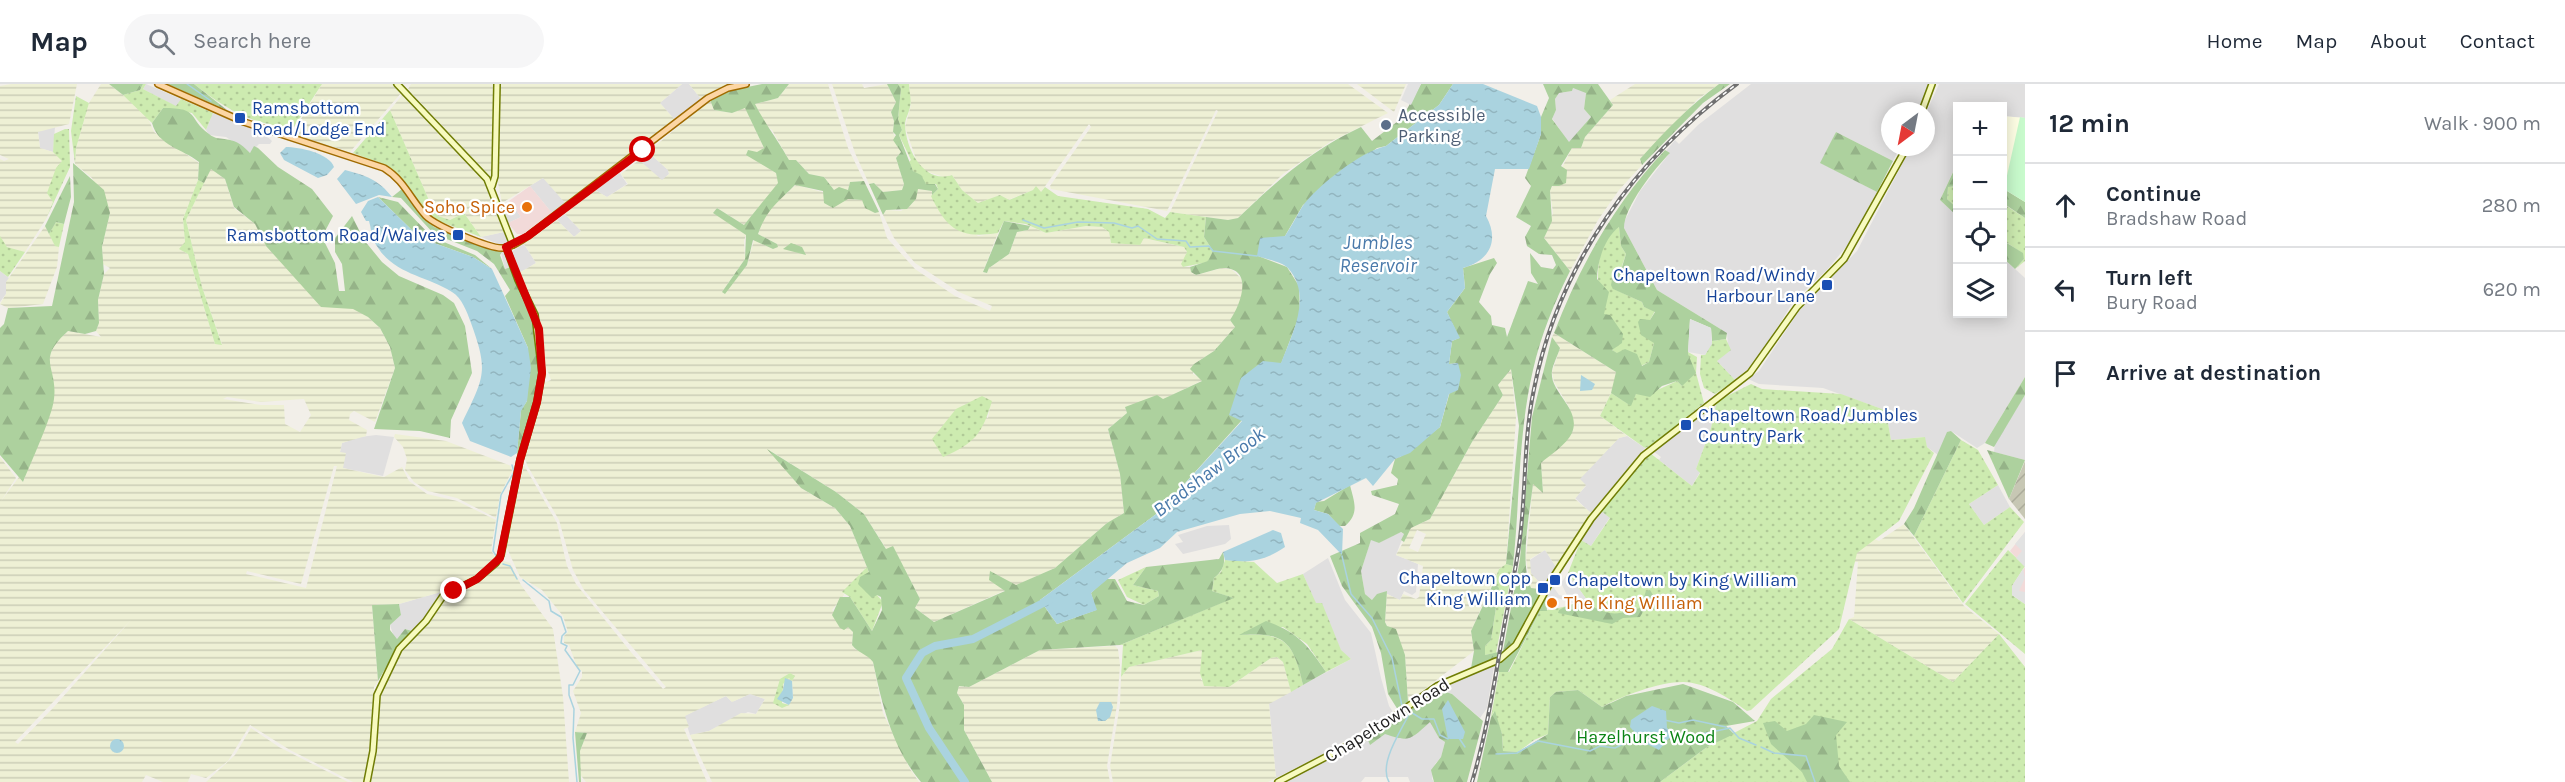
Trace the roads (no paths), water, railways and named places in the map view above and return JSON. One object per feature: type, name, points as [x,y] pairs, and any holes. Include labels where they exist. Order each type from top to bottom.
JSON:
[{"type":"main road","points":[[158,84],[244,122],[376,164],[397,177],[424,214],[435,223],[498,248],[513,245],[620,168],[708,98],[728,88],[746,84]]},
{"type":"main road","points":[[397,84],[492,186],[513,245]]},
{"type":"main road","points":[[492,186],[495,176],[497,84]]},
{"type":"main road","points":[[1925,102],[1932,84]]},
{"type":"main road","name":"Chapeltown Road","points":[[1278,782],[1366,736],[1437,686],[1498,660],[1516,645],[1552,579],[1591,519],[1643,456],[1750,373],[1797,307],[1844,259],[1902,156]]},
{"type":"main road","points":[[367,782],[374,751],[377,695],[399,649],[426,621],[443,596],[477,579],[496,563],[501,555],[520,460],[537,402],[542,373],[535,315],[518,280],[506,247]]},
{"type":"water","name":"Jumbles Reservoir","points":[[1453,84],[1483,84],[1537,106],[1541,117],[1541,134],[1529,169],[1495,169],[1486,216],[1490,225],[1492,242],[1480,260],[1463,268],[1465,288],[1447,312],[1460,338],[1452,341],[1449,364],[1458,363],[1461,375],[1458,390],[1449,394],[1440,427],[1410,453],[1395,459],[1373,486],[1366,478],[1316,503],[1314,510],[1328,514],[1343,529],[1342,555],[1318,530],[1300,523],[1301,518],[1270,511],[1240,514],[1177,532],[1160,548],[1127,563],[1091,593],[1097,610],[1057,624],[1040,600],[1159,512],[1242,421],[1229,415],[1241,378],[1263,361],[1281,363],[1295,328],[1300,303],[1299,291],[1288,268],[1278,262],[1257,256],[1260,238],[1285,236],[1302,207],[1318,189],[1352,162],[1386,146],[1439,105]]},
{"type":"water","points":[[286,147],[320,155],[331,162],[334,167],[327,175],[318,178],[284,160],[280,153]]},
{"type":"water","points":[[345,170],[371,179],[382,186],[392,197],[379,195],[356,204],[337,179]]},
{"type":"water","points":[[378,197],[420,238],[473,257],[492,269],[528,348],[531,368],[527,401],[521,411],[517,453],[511,457],[470,441],[462,423],[482,374],[477,339],[464,306],[456,295],[398,267],[380,251],[373,239],[369,221],[366,221],[361,212],[368,201]]},
{"type":"water","points":[[1581,375],[1595,384],[1592,390],[1580,391]]},
{"type":"water","points":[[1273,530],[1281,533],[1285,547],[1278,552],[1256,560],[1225,560],[1223,552]]},
{"type":"water","points":[[785,678],[792,681],[793,698],[789,705],[777,699],[783,690]]},
{"type":"water","points":[[1448,700],[1465,732],[1463,739],[1448,739],[1442,709]]},
{"type":"water","points":[[1100,702],[1111,702],[1113,707],[1110,717],[1105,721],[1098,721],[1096,710]]},
{"type":"water","points":[[1652,706],[1666,711],[1667,728],[1671,731],[1670,737],[1659,750],[1643,742],[1630,727],[1631,720]]},
{"type":"water","points":[[117,739],[122,741],[124,746],[122,751],[117,753],[112,751],[110,746],[112,741]]},
{"type":"waterway","points":[[187,84],[211,101]]},
{"type":"waterway","points":[[1023,220],[1044,228],[1078,222],[1114,223],[1132,228],[1138,226],[1157,239],[1186,241],[1190,247],[1209,246],[1213,251],[1257,256]]},
{"type":"waterway","points":[[497,557],[493,551],[501,495],[514,472],[512,465]]},
{"type":"waterway","points":[[1342,556],[1351,594],[1372,618],[1392,658],[1402,706]]},
{"type":"waterway","points":[[503,564],[510,566],[517,579]]},
{"type":"waterway","points":[[523,580],[549,601],[551,611],[561,617],[566,632],[562,636],[561,643],[567,646],[565,650],[580,671],[573,685],[569,685],[569,695],[574,709],[573,738],[577,782]]},
{"type":"waterway","name":"Bradshaw Brook","points":[[965,782],[929,728],[906,678],[922,653],[935,646],[973,639],[1049,600]]},
{"type":"waterway","points":[[1409,711],[1422,719],[1434,719],[1440,735],[1448,739]]},
{"type":"waterway","points":[[1389,782],[1386,774],[1389,756],[1410,712]]},
{"type":"waterway","points":[[1664,720],[1679,723],[1693,720],[1726,727]]},
{"type":"waterway","points":[[1669,737],[1674,740],[1730,728],[1739,738],[1756,745]]},
{"type":"waterway","points":[[1496,754],[1517,753],[1538,741],[1590,751],[1600,746],[1615,748],[1637,737]]},
{"type":"waterway","points":[[1459,738],[1465,747]]},
{"type":"waterway","points":[[1761,747],[1774,753],[1806,756],[1815,782]]},
{"type":"railway","points":[[1472,782],[1486,724],[1518,553],[1528,424],[1534,389],[1546,343],[1562,299],[1582,257],[1607,217],[1635,180],[1700,113],[1737,84]]},
{"type":"place","name":"Ramsbottom Road/Lodge End","points":[[240,118]]},
{"type":"place","name":"Accessible Parking","points":[[1386,125]]},
{"type":"place","name":"Soho Spice","points":[[527,207]]},
{"type":"place","name":"Ramsbottom Road/Walves","points":[[458,235]]},
{"type":"place","name":"Chapeltown Road/Windy Harbour Lane","points":[[1827,285]]},
{"type":"place","name":"Chapeltown Road/Jumbles Country Park","points":[[1686,425]]},
{"type":"place","name":"Chapeltown by King William","points":[[1555,580]]},
{"type":"place","name":"Chapeltown opp King William","points":[[1543,588]]},
{"type":"place","name":"The King William","points":[[1552,603]]},
{"type":"park label","name":"Hazelhurst Wood","points":[[1646,737]]}]
